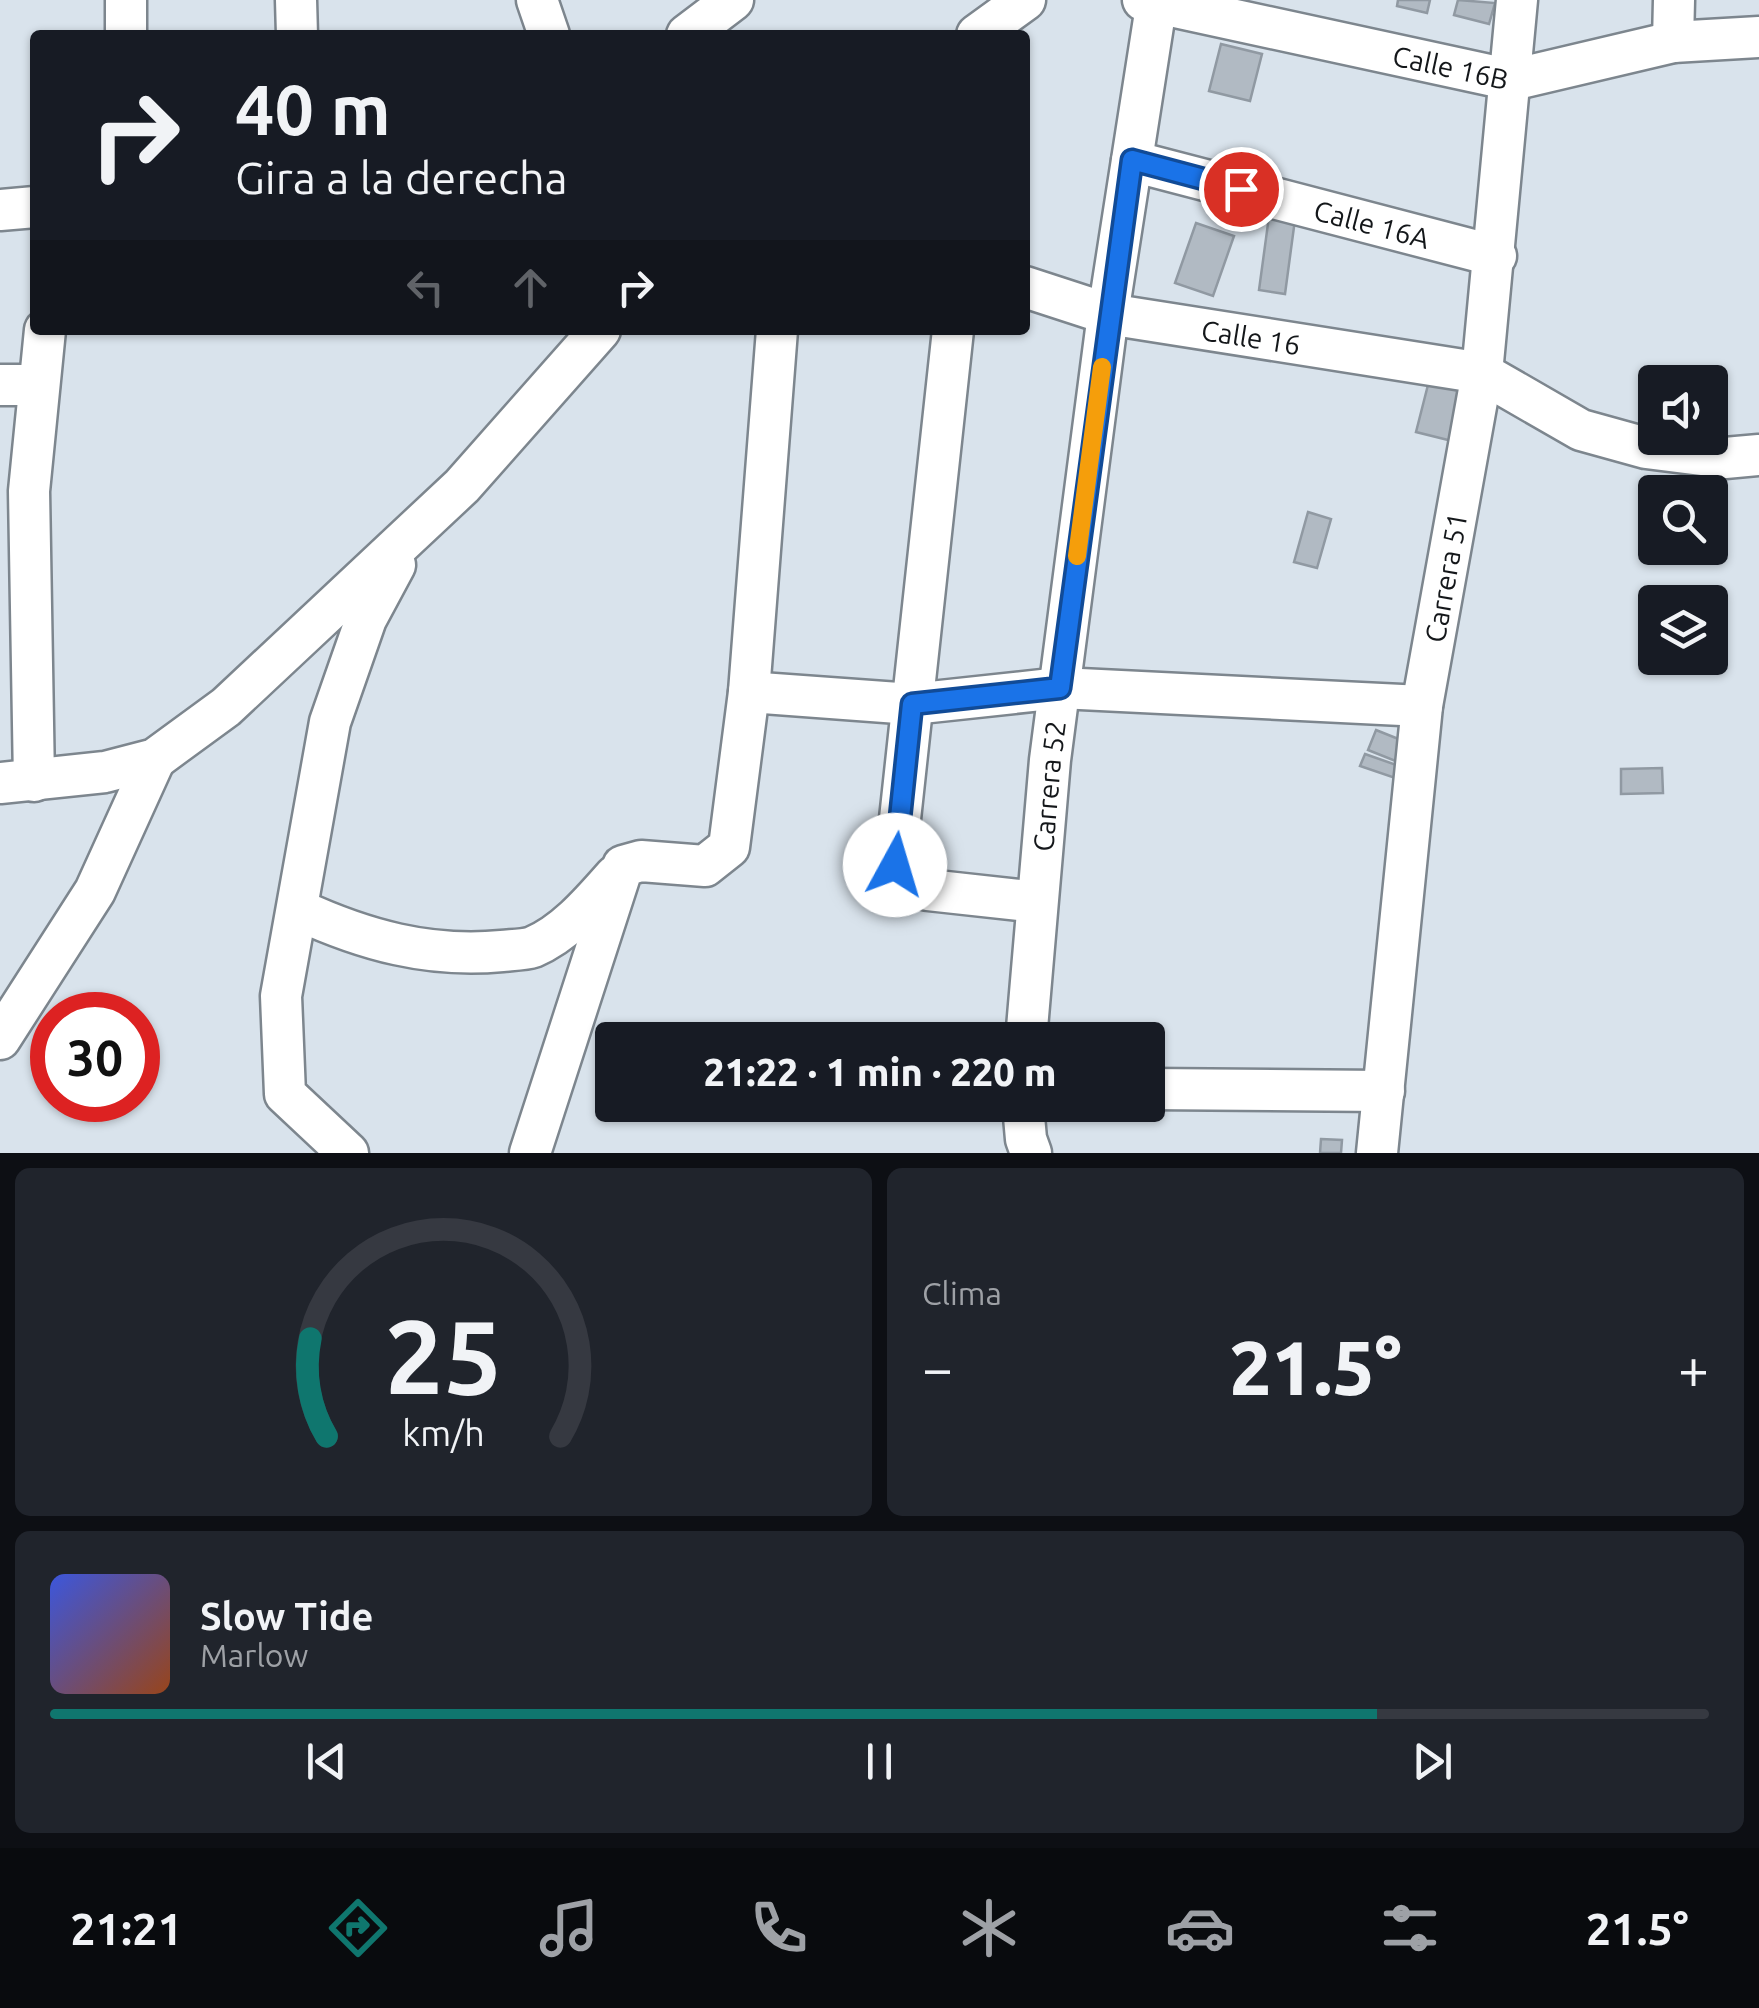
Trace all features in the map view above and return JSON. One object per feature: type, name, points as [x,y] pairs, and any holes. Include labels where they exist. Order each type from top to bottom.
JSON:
[{"type":"street","points":[[126,0],[126,30]]},
{"type":"street","points":[[296,0],[297,30]]},
{"type":"street","points":[[537,0],[548,30]]},
{"type":"street","points":[[987,30],[1025,0]]},
{"type":"street","name":"Carrera 51","points":[[1377,1153],[1422,706],[1482,374],[1518,0]]},
{"type":"street","points":[[1674,0],[1674,42]]},
{"type":"street","name":"Calle 16B","points":[[1152,1],[1512,80],[1674,42],[1759,37]]},
{"type":"street","name":"Carrera 52","points":[[1027,1022],[1050,760],[1152,1]]},
{"type":"street","name":"Calle 16A","points":[[1132,160],[1496,256]]},
{"type":"street","points":[[0,210],[30,207]]},
{"type":"street","name":"Calle 16","points":[[1030,289],[1108,314],[1482,374]]},
{"type":"street","points":[[43,335],[20,385],[29,491],[17,782],[105,772],[156,759],[226,708],[462,486],[596,335]]},
{"type":"street","points":[[299,910],[352,934],[404,947],[473,953],[532,948],[580,916],[623,866],[641,861],[705,866],[728,847],[748,692],[778,335]]},
{"type":"street","points":[[952,335],[895,865],[906,883],[928,890],[1037,902]]},
{"type":"street","points":[[1482,374],[1581,430],[1646,448],[1725,458],[1759,455]]},
{"type":"street","points":[[348,1153],[285,1094],[281,996],[330,722],[366,620],[412,535]]},
{"type":"street","points":[[748,692],[912,704],[1060,688],[1422,706]]},
{"type":"street","points":[[0,1039],[95,892],[156,759]]},
{"type":"street","points":[[530,1153],[623,866]]},
{"type":"street","points":[[1165,1089],[1384,1091]]},
{"type":"street","points":[[1024,1122],[1031,1153]]},
{"type":"building","points":[[1398,0],[1430,0],[1427,13],[1397,6]]},
{"type":"building","points":[[1458,0],[1495,3],[1489,24],[1454,15]]},
{"type":"building","points":[[1221,44],[1262,54],[1250,101],[1209,91]]},
{"type":"building","points":[[1270,209],[1296,212],[1285,294],[1259,290]]},
{"type":"building","points":[[1196,223],[1234,236],[1213,296],[1175,283]]},
{"type":"building","points":[[1430,377],[1474,388],[1460,443],[1416,432]]},
{"type":"building","points":[[1308,512],[1331,519],[1317,568],[1294,562]]},
{"type":"building","points":[[1376,730],[1411,744],[1403,764],[1368,750]]},
{"type":"building","points":[[1365,754],[1402,767],[1398,779],[1360,766]]},
{"type":"building","points":[[1662,768],[1663,793],[1621,794],[1621,769]]},
{"type":"building","points":[[1321,1139],[1342,1140],[1341,1153],[1320,1153]]},
{"type":"slow traffic","points":[[1077,556],[1102,367]]},
{"type":"route","points":[[895,865],[912,704],[1060,688],[1132,160],[1241,189]]}]
